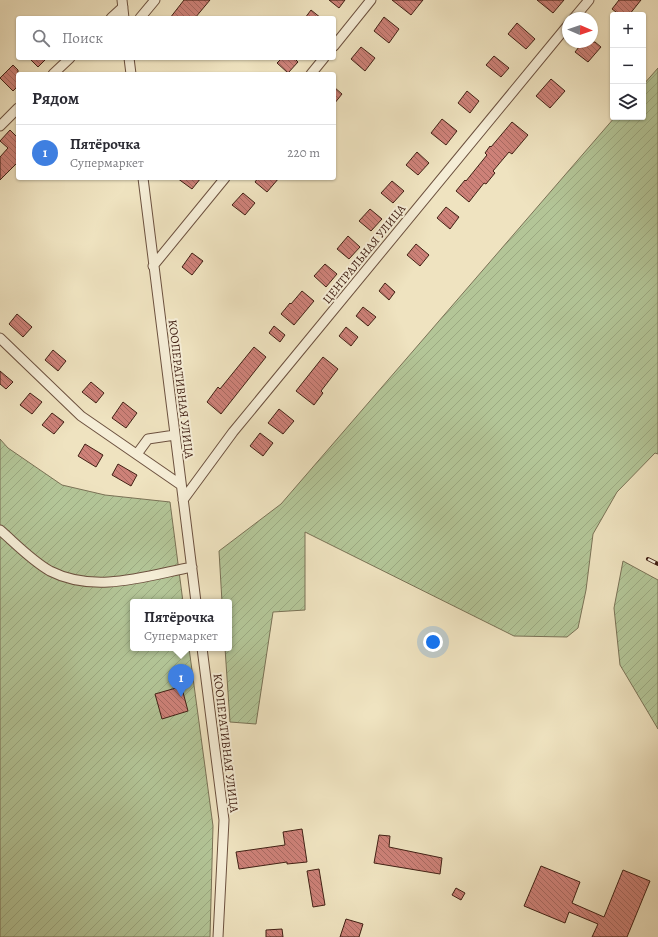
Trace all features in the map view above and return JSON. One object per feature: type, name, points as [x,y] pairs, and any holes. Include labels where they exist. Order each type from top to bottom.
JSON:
[{"type":"street","points":[[142,16],[155,0]]},
{"type":"street","points":[[336,44],[372,0]]},
{"type":"street","points":[[579,12],[589,0]]},
{"type":"street","points":[[113,16],[122,3]]},
{"type":"street","points":[[122,3],[124,16]]},
{"type":"street","name":"ЦЕНТРАЛЬНАЯ УЛИЦА","points":[[183,500],[233,432],[562,32]]},
{"type":"street","points":[[56,72],[68,60]]},
{"type":"street","points":[[129,60],[131,72]]},
{"type":"street","points":[[313,72],[322,60]]},
{"type":"street","points":[[0,126],[16,110]]},
{"type":"street","name":"КООПЕРАТИВНАЯ УЛИЦА","points":[[143,180],[196,599]]},
{"type":"street","points":[[153,266],[223,180]]},
{"type":"street","points":[[0,338],[81,416],[181,485]]},
{"type":"street","points":[[137,454],[148,439],[175,435]]},
{"type":"street","points":[[0,530],[37,562],[51,571],[90,583],[122,581],[192,567]]},
{"type":"street","name":"КООПЕРАТИВНАЯ УЛИЦА","points":[[202,651],[224,820],[218,937]]},
{"type":"green space","points":[[658,68],[658,454],[655,453],[617,492],[593,534],[586,590],[578,628],[567,637],[514,636],[305,532],[305,610],[273,612],[256,724],[230,722],[225,651],[232,651],[232,599],[222,599],[219,551],[281,504],[612,120],[646,120],[646,82]]},
{"type":"green space","points":[[0,439],[8,448],[62,485],[105,495],[170,502],[183,599],[130,599],[130,651],[189,651],[213,826],[210,937],[0,937]]},
{"type":"green space","points":[[623,561],[658,580],[658,729],[620,665],[614,608]]},
{"type":"building","points":[[184,0],[210,0],[197,16],[172,16]]},
{"type":"building","points":[[329,0],[345,0],[339,8]]},
{"type":"building","points":[[392,0],[423,0],[411,15]]},
{"type":"building","points":[[537,0],[564,0],[553,13]]},
{"type":"building","points":[[619,0],[641,0],[631,12],[616,12],[612,9]]},
{"type":"building","points":[[311,10],[318,16],[306,16]]},
{"type":"building","points":[[384,17],[399,29],[389,43],[374,31]]},
{"type":"building","points":[[517,23],[535,39],[526,49],[508,34]]},
{"type":"building","points":[[598,44],[601,47],[588,62],[575,52],[578,48],[598,48]]},
{"type":"building","points":[[361,47],[375,58],[365,71],[351,59]]},
{"type":"building","points":[[494,56],[509,68],[501,77],[486,65]]},
{"type":"building","points":[[31,60],[45,60],[38,67]]},
{"type":"building","points":[[280,60],[296,60],[298,62],[289,72],[287,72],[277,63]]},
{"type":"building","points":[[13,65],[18,70],[18,72],[16,72],[16,88],[13,91],[0,78]]},
{"type":"building","points":[[551,79],[565,91],[550,108],[536,96]]},
{"type":"building","points":[[336,89],[342,94],[336,102]]},
{"type":"building","points":[[467,91],[479,101],[470,113],[458,103]]},
{"type":"building","points":[[442,119],[457,131],[446,145],[431,133]]},
{"type":"building","points":[[512,122],[528,135],[512,154],[509,152],[493,171],[495,173],[486,184],[484,183],[469,202],[456,191],[487,155],[485,153],[490,146],[491,147]]},
{"type":"building","points":[[10,130],[16,136],[16,164],[0,180],[0,157],[8,148],[0,141]]},
{"type":"building","points":[[417,152],[429,163],[418,175],[406,165]]},
{"type":"building","points":[[180,180],[199,180],[192,189]]},
{"type":"building","points":[[256,180],[277,180],[267,192],[255,182]]},
{"type":"building","points":[[392,181],[404,191],[393,203],[381,193]]},
{"type":"building","points":[[243,193],[255,203],[245,215],[232,205]]},
{"type":"building","points":[[446,207],[459,217],[450,229],[437,218]]},
{"type":"building","points":[[370,209],[382,219],[371,231],[359,221]]},
{"type":"building","points":[[348,236],[360,247],[349,259],[337,249]]},
{"type":"building","points":[[416,244],[429,255],[420,266],[407,255]]},
{"type":"building","points":[[192,253],[203,261],[192,275],[182,267]]},
{"type":"building","points":[[325,264],[337,274],[326,287],[314,276]]},
{"type":"building","points":[[385,283],[395,292],[389,300],[379,291]]},
{"type":"building","points":[[302,291],[314,301],[294,325],[281,314]]},
{"type":"building","points":[[363,307],[376,317],[368,326],[356,316]]},
{"type":"building","points":[[17,314],[32,327],[23,337],[9,324]]},
{"type":"building","points":[[274,326],[285,335],[280,342],[269,333]]},
{"type":"building","points":[[346,327],[358,337],[351,346],[339,336]]},
{"type":"building","points":[[254,347],[266,357],[221,414],[207,402],[218,387],[220,389]]},
{"type":"building","points":[[53,350],[66,361],[58,371],[45,360]]},
{"type":"building","points":[[323,357],[338,369],[321,391],[323,393],[314,405],[296,391]]},
{"type":"building","points":[[0,371],[13,382],[6,389],[0,384]]},
{"type":"building","points":[[91,382],[104,393],[96,403],[82,392]]},
{"type":"building","points":[[30,393],[42,402],[32,414],[20,405]]},
{"type":"building","points":[[123,402],[137,413],[126,428],[112,418]]},
{"type":"building","points":[[279,409],[294,421],[283,434],[268,423]]},
{"type":"building","points":[[52,413],[64,422],[54,434],[42,425]]},
{"type":"building","points":[[260,433],[273,443],[263,456],[250,446]]},
{"type":"building","points":[[85,444],[103,455],[96,467],[78,456]]},
{"type":"building","points":[[118,464],[137,475],[131,486],[112,475]]},
{"type":"building","points":[[180,681],[188,711],[162,719],[155,694],[176,688],[174,683]]},
{"type":"building","points":[[302,829],[307,862],[287,864],[287,862],[239,869],[236,852],[285,845],[283,832]]},
{"type":"building","points":[[379,835],[390,836],[389,847],[442,858],[440,874],[374,863]]},
{"type":"building","points":[[541,866],[580,882],[572,903],[604,917],[623,870],[650,881],[627,937],[592,937],[598,924],[569,912],[565,923],[524,906]]},
{"type":"building","points":[[319,869],[325,905],[313,907],[307,871]]},
{"type":"building","points":[[456,888],[465,893],[461,900],[452,895]]},
{"type":"building","points":[[346,919],[363,924],[359,937],[340,937]]},
{"type":"building","points":[[282,929],[283,937],[266,937],[266,930]]},
{"type":"railway","points":[[648,559],[658,564]]},
{"type":"place","name":"Пятёрочка","points":[[181,697]]}]
